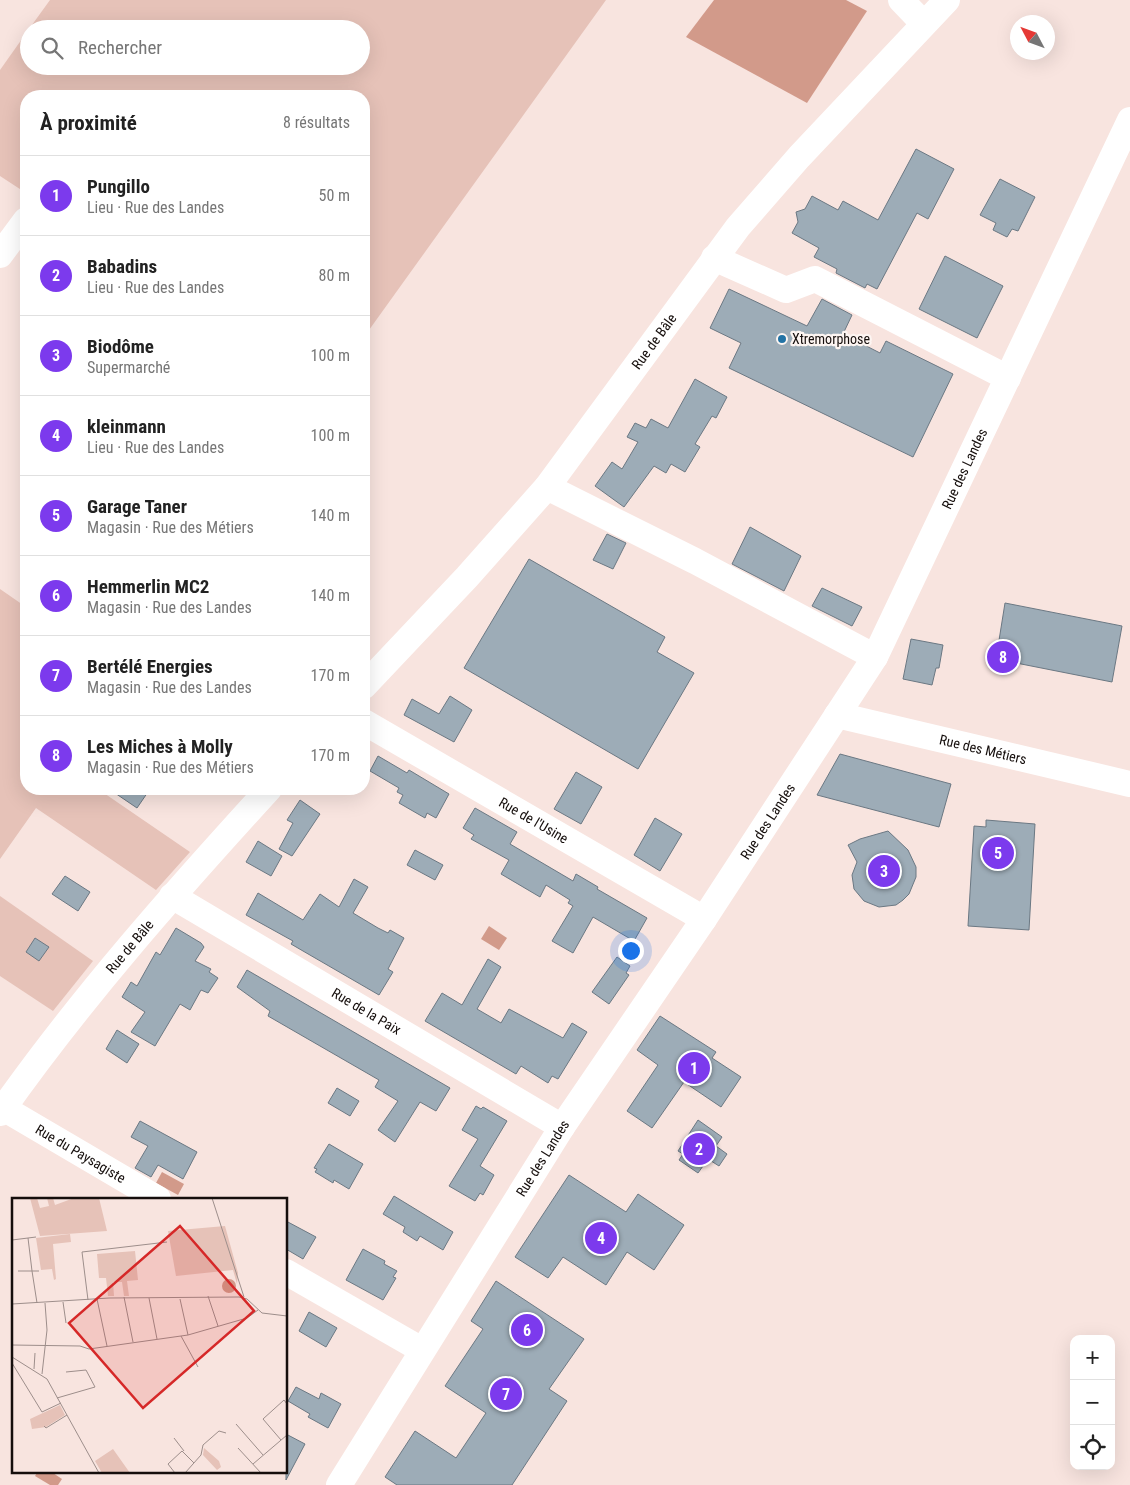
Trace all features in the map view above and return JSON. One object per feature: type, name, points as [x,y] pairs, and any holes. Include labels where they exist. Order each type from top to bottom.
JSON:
[{"type":"street","points":[[901,0],[923,23]]},
{"type":"street","name":"Rue de Bâle","points":[[370,680],[467,577],[548,487],[714,258],[799,157],[923,23],[947,0]]},
{"type":"street","name":"Rue des Landes","points":[[339,1485],[562,1127],[704,919],[875,657],[1130,120]]},
{"type":"street","points":[[0,255],[20,228]]},
{"type":"street","points":[[714,258],[786,290],[814,279],[895,318],[1008,378]]},
{"type":"street","points":[[548,487],[695,561],[875,657]]},
{"type":"street","name":"Rue des Métiers","points":[[837,715],[1130,784]]},
{"type":"street","name":"Rue de l'Usine","points":[[370,725],[704,919]]},
{"type":"street","name":"Rue de Bâle","points":[[2,1111],[71,1016],[172,896],[264,795]]},
{"type":"street","name":"Rue de la Paix","points":[[172,896],[562,1127]]},
{"type":"street","name":"Rue du Paysagiste","points":[[2,1111],[156,1198]]},
{"type":"street","points":[[288,1273],[422,1350]]},
{"type":"shaded area","points":[[50,0],[606,0],[370,329],[370,90],[20,90],[20,189],[0,176],[0,70],[20,42],[20,75],[370,75],[370,20],[36,20]]},
{"type":"shaded area","points":[[714,0],[846,0],[867,11],[807,103],[686,37]]},
{"type":"shaded area","points":[[0,589],[20,603],[20,795],[107,795],[190,852],[156,890],[36,808],[0,859]]},
{"type":"shaded area","points":[[0,896],[93,961],[53,1011],[0,976]]},
{"type":"shaded area","points":[[489,926],[507,938],[499,950],[481,939]]},
{"type":"shaded area","points":[[162,1172],[184,1184],[178,1195],[156,1183]]},
{"type":"shaded area","points":[[37,1472],[52,1472],[62,1479],[58,1485],[50,1485],[35,1476]]},
{"type":"building","points":[[916,149],[954,169],[928,219],[917,213],[877,289],[867,284],[865,288],[836,273],[837,269],[814,257],[819,248],[792,233],[798,222],[796,212],[805,209],[812,196],[838,210],[843,201],[878,220]]},
{"type":"building","points":[[1000,179],[1035,197],[1018,231],[1012,229],[1007,237],[993,230],[996,223],[980,215]]},
{"type":"building","points":[[945,256],[1003,286],[977,338],[919,309]]},
{"type":"building","points":[[729,289],[807,326],[822,299],[852,315],[843,334],[880,353],[886,341],[953,374],[913,457],[729,368],[741,343],[710,328]]},
{"type":"building","points":[[695,379],[727,397],[716,418],[712,416],[695,444],[700,447],[685,472],[671,464],[666,473],[654,466],[624,507],[595,486],[612,462],[622,469],[638,442],[627,437],[635,423],[646,428],[651,419],[668,428]]},
{"type":"building","points":[[750,527],[801,556],[784,591],[732,564]]},
{"type":"building","points":[[607,534],[626,543],[613,569],[593,560]]},
{"type":"building","points":[[529,559],[665,637],[657,652],[694,673],[638,769],[464,668]]},
{"type":"building","points":[[822,588],[862,607],[852,626],[812,606]]},
{"type":"building","points":[[1005,603],[1122,626],[1112,682],[996,659]]},
{"type":"building","points":[[911,639],[943,645],[939,668],[936,668],[932,685],[903,679]]},
{"type":"building","points":[[450,696],[472,710],[454,742],[404,715],[412,699],[439,714]]},
{"type":"building","points":[[840,754],[951,784],[939,827],[817,795]]},
{"type":"building","points":[[378,756],[407,773],[409,770],[449,794],[436,818],[427,813],[425,818],[399,803],[403,795],[397,792],[399,788],[370,771]]},
{"type":"building","points":[[576,772],[602,787],[581,824],[554,809]]},
{"type":"building","points":[[118,795],[146,795],[137,808]]},
{"type":"building","points":[[300,800],[320,814],[292,856],[279,849],[293,823],[287,820]]},
{"type":"building","points":[[475,808],[517,832],[510,844],[573,881],[576,874],[598,887],[597,889],[647,918],[634,941],[593,917],[573,953],[552,941],[573,906],[568,903],[570,900],[546,885],[540,897],[501,874],[509,860],[471,839],[474,835],[463,828]]},
{"type":"building","points":[[655,818],[682,834],[660,871],[634,855]]},
{"type":"building","points":[[986,820],[1035,824],[1029,930],[968,926],[974,826],[986,827]]},
{"type":"building","points":[[888,831],[908,850],[916,867],[916,877],[909,894],[903,900],[896,905],[879,907],[864,901],[854,889],[852,875],[857,862],[848,845],[860,839]]},
{"type":"building","points":[[258,841],[282,856],[271,876],[246,862]]},
{"type":"building","points":[[415,850],[443,865],[435,880],[407,865]]},
{"type":"building","points":[[65,876],[90,892],[78,911],[52,894]]},
{"type":"building","points":[[354,879],[368,887],[353,913],[388,933],[390,930],[404,938],[388,969],[393,972],[379,995],[291,944],[293,941],[246,915],[258,893],[303,920],[320,894],[339,907]]},
{"type":"building","points":[[176,928],[201,943],[204,947],[195,961],[211,969],[209,972],[218,978],[208,993],[201,990],[190,1010],[180,1004],[155,1046],[131,1032],[145,1012],[122,997],[131,982],[137,986],[156,952],[160,955]]},
{"type":"building","points":[[35,938],[49,947],[39,961],[26,952]]},
{"type":"building","points":[[617,957],[630,966],[626,973],[629,975],[609,1004],[592,992]]},
{"type":"building","points":[[488,959],[501,967],[477,1009],[501,1023],[509,1009],[563,1038],[572,1023],[587,1032],[558,1079],[552,1076],[548,1083],[521,1066],[516,1074],[425,1021],[442,993],[462,1005]]},
{"type":"building","points":[[247,970],[450,1088],[436,1111],[420,1102],[395,1142],[378,1130],[398,1101],[375,1087],[379,1080],[268,1016],[270,1011],[237,987]]},
{"type":"building","points":[[660,1016],[716,1052],[712,1058],[741,1077],[721,1107],[684,1082],[652,1128],[627,1111],[658,1065],[637,1050]]},
{"type":"building","points":[[117,1030],[139,1044],[127,1063],[106,1049]]},
{"type":"building","points":[[337,1088],[359,1101],[350,1116],[328,1103]]},
{"type":"building","points":[[476,1106],[481,1109],[483,1107],[507,1121],[480,1166],[494,1175],[483,1195],[480,1193],[475,1201],[449,1186],[478,1139],[462,1130]]},
{"type":"building","points":[[698,1120],[722,1137],[716,1146],[727,1154],[719,1166],[708,1159],[698,1173],[679,1160],[683,1154],[678,1151]]},
{"type":"building","points":[[140,1121],[197,1152],[183,1179],[158,1165],[151,1177],[135,1168],[148,1146],[131,1137]]},
{"type":"building","points":[[329,1144],[363,1164],[349,1189],[334,1180],[333,1183],[315,1172],[317,1169],[314,1168]]},
{"type":"building","points":[[569,1175],[626,1212],[638,1194],[684,1225],[654,1270],[627,1252],[606,1285],[563,1257],[548,1278],[515,1257]]},
{"type":"building","points":[[394,1196],[453,1232],[443,1250],[420,1236],[417,1241],[403,1232],[405,1227],[383,1214]]},
{"type":"building","points":[[288,1222],[316,1237],[303,1259],[288,1250]]},
{"type":"building","points":[[363,1249],[385,1261],[384,1264],[397,1271],[393,1277],[396,1278],[383,1300],[346,1280]]},
{"type":"building","points":[[496,1281],[584,1339],[549,1389],[567,1401],[512,1485],[397,1485],[385,1477],[415,1431],[456,1458],[486,1413],[445,1386],[483,1329],[471,1321]]},
{"type":"building","points":[[309,1312],[337,1328],[326,1347],[299,1331]]},
{"type":"building","points":[[296,1387],[319,1399],[321,1393],[341,1404],[328,1428],[308,1417],[310,1414],[288,1401]]},
{"type":"building","points":[[288,1435],[305,1444],[286,1480],[286,1472],[288,1472]]},
{"type":"place","name":"Xtremorphose","points":[[782,339]]},
{"type":"place","name":"Les Miches à Molly","points":[[1003,657]]},
{"type":"place","name":"Garage Taner","points":[[998,853]]},
{"type":"place","name":"Biodôme","points":[[884,871]]},
{"type":"place","name":"Pungillo","points":[[694,1068]]},
{"type":"place","name":"Babadins","points":[[699,1149]]},
{"type":"place","name":"kleinmann","points":[[601,1238]]},
{"type":"place","name":"Hemmerlin MC2","points":[[527,1330]]},
{"type":"place","name":"Bertélé Energies","points":[[506,1394]]}]
